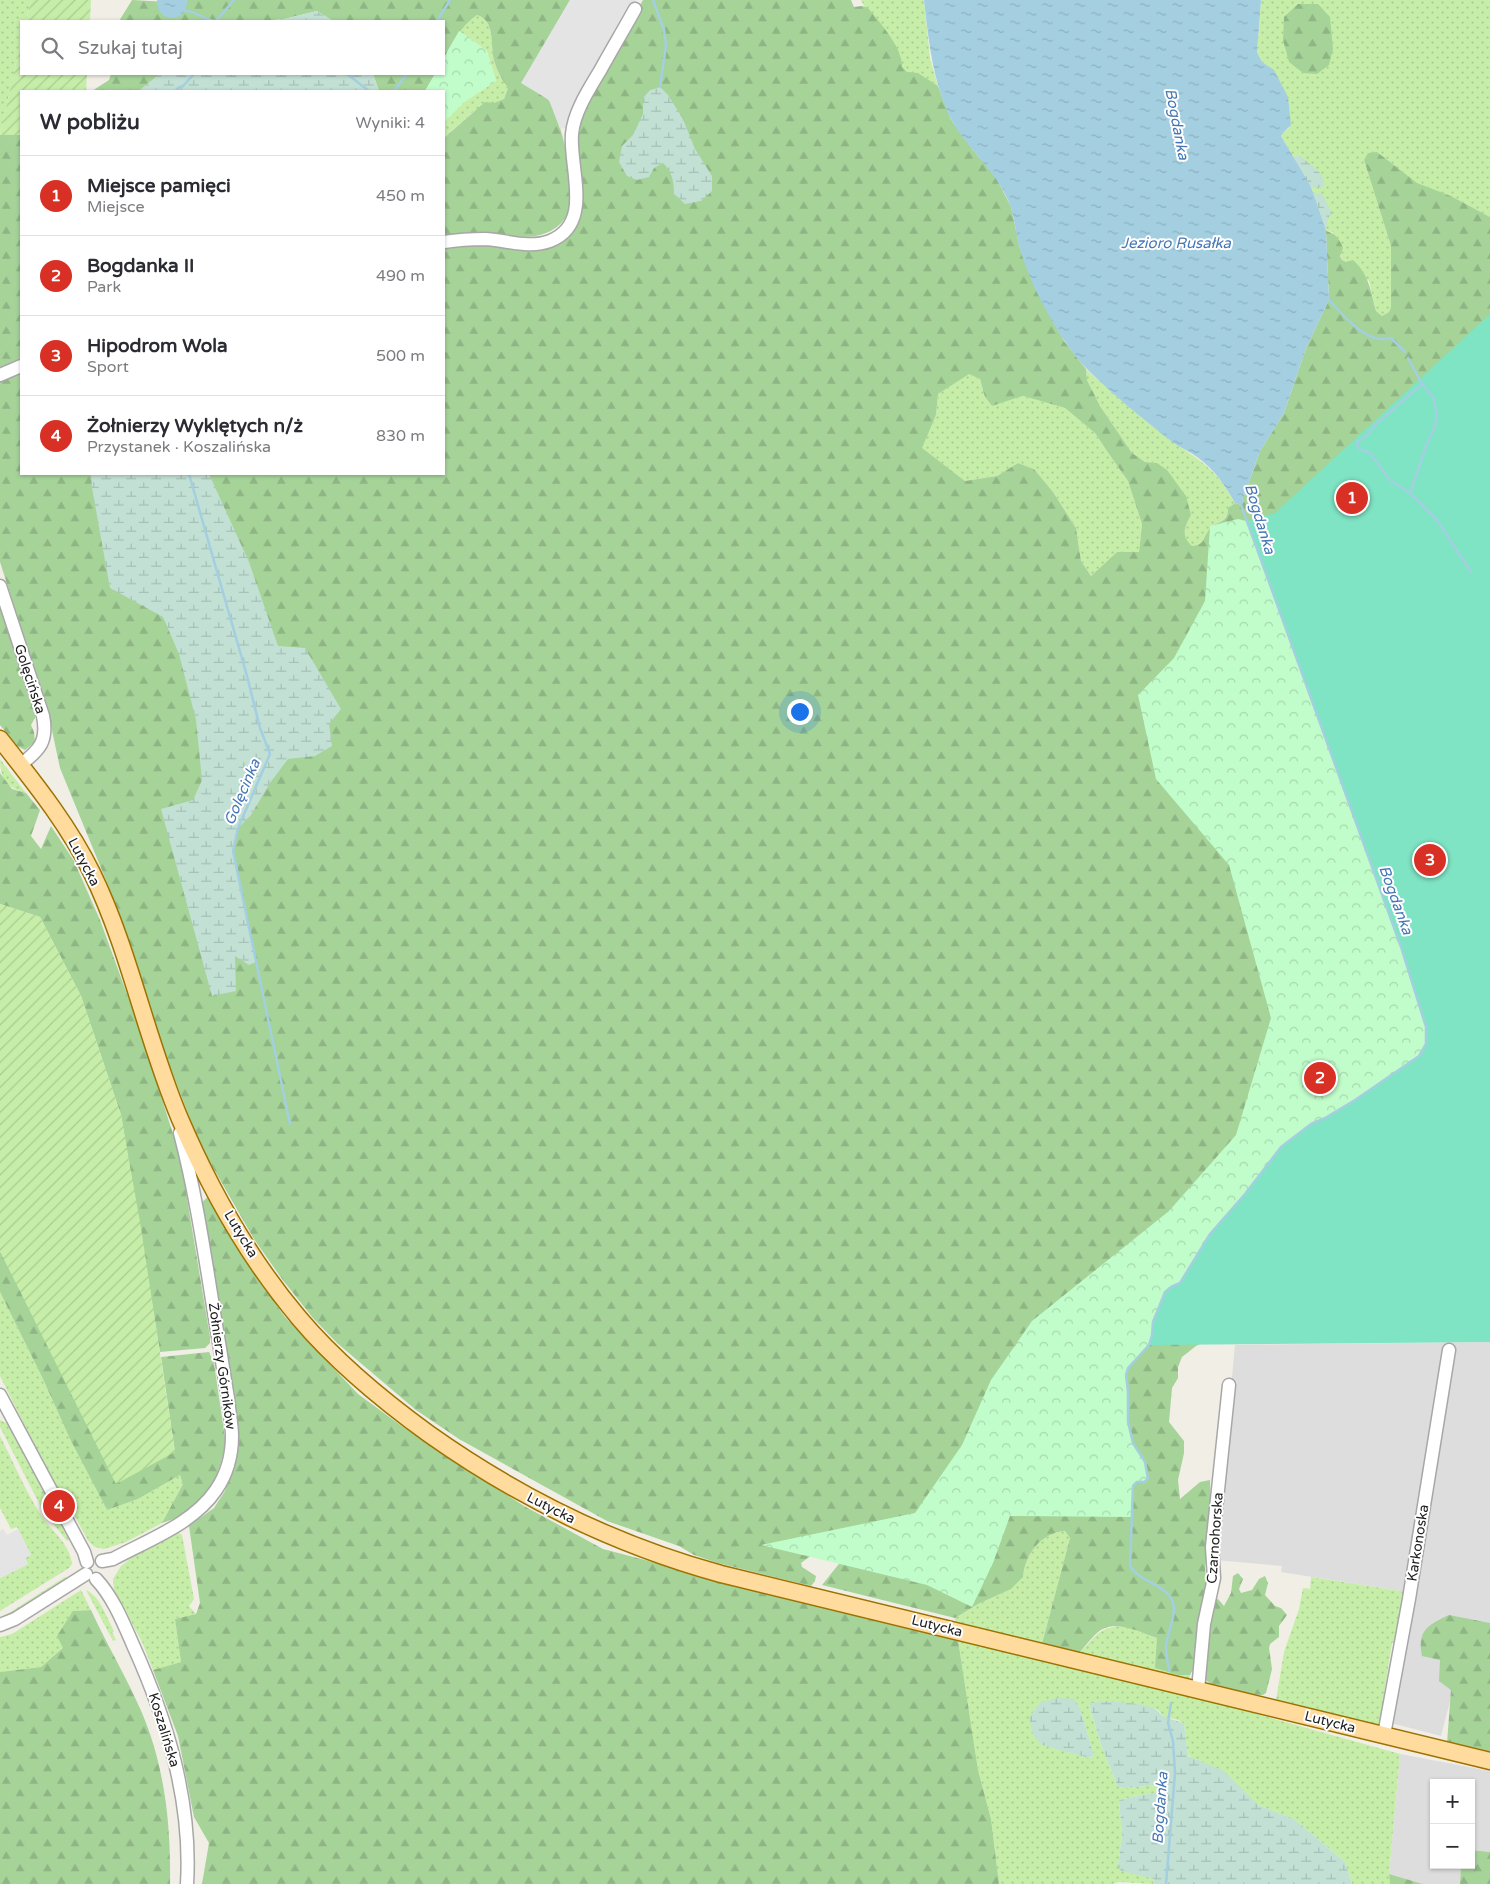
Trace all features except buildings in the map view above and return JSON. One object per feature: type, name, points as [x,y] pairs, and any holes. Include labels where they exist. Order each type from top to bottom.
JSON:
[{"type":"main road","name":"Lutycka","points":[[0,739],[67,830],[93,874],[113,924],[168,1087],[190,1140],[239,1232],[277,1290],[312,1332],[341,1362],[394,1408],[448,1447],[504,1483],[547,1506],[615,1538],[695,1567],[1490,1760]]},
{"type":"street","points":[[445,242],[487,239],[524,244],[541,243],[559,236],[570,223],[575,214],[577,203],[571,148],[573,128],[579,109],[592,84],[635,9]]},
{"type":"street","points":[[0,375],[20,366]]},
{"type":"street","name":"Golęcińska","points":[[0,586],[45,730],[39,748],[20,765]]},
{"type":"street","name":"Żołnierzy Górników","points":[[0,1625],[15,1619],[97,1568],[179,1524],[196,1512],[216,1490],[228,1464],[232,1442],[232,1426],[196,1204],[184,1146],[168,1087]]},
{"type":"street","points":[[196,1204],[201,1193],[214,1188]]},
{"type":"street","name":"Karkonoska","points":[[1384,1735],[1409,1599],[1449,1350]]},
{"type":"street","name":"Czarnohorska","points":[[1198,1690],[1204,1624],[1214,1578],[1212,1547],[1229,1386]]},
{"type":"street","name":"Koszalińska","points":[[0,1395],[97,1568],[139,1658],[169,1738],[178,1777],[185,1814],[186,1884]]},
{"type":"shaded area","points":[[570,0],[636,0],[569,127],[560,129],[549,100],[521,83]]},
{"type":"shaded area","points":[[1490,1342],[1490,1623],[1471,1620],[1441,1736],[1391,1723],[1400,1591],[1281,1572],[1282,1566],[1215,1560],[1235,1345]]},
{"type":"shaded area","points":[[3,1529],[7,1535],[18,1529],[31,1555],[25,1558],[28,1564],[0,1578],[0,1531]]},
{"type":"shaded area","points":[[1400,1754],[1490,1771],[1490,1852],[1475,1850],[1475,1779],[1430,1779],[1430,1869],[1461,1869],[1460,1884],[1423,1884],[1389,1874]]},
{"type":"green space","points":[[0,0],[31,0],[26,20],[20,20],[20,45],[0,135]]},
{"type":"green space","points":[[31,0],[91,0],[90,20],[26,20]]},
{"type":"green space","points":[[132,0],[187,3],[187,0],[570,0],[522,83],[545,97],[554,110],[563,137],[570,169],[572,184],[571,206],[559,225],[551,231],[538,236],[521,237],[478,232],[445,236],[445,137],[485,102],[494,103],[504,99],[508,88],[500,76],[493,57],[490,29],[483,18],[477,15],[462,29],[445,56],[445,20],[331,20],[317,11],[273,20],[120,20]]},
{"type":"green space","points":[[643,0],[851,0],[854,7],[862,6],[868,8],[895,44],[902,67],[907,72],[918,73],[938,86],[951,120],[996,177],[1011,207],[1020,249],[1064,341],[1086,369],[1087,380],[1100,406],[1132,453],[1145,462],[1157,463],[1167,470],[1186,496],[1191,515],[1185,535],[1192,546],[1201,543],[1211,527],[1226,518],[1228,508],[1235,503],[1241,505],[1244,501],[1244,496],[1260,451],[1284,413],[1306,348],[1329,300],[1326,231],[1335,235],[1340,242],[1343,248],[1340,256],[1342,260],[1346,262],[1353,260],[1363,271],[1369,284],[1376,311],[1382,316],[1389,312],[1391,307],[1391,246],[1364,160],[1368,153],[1377,152],[1417,183],[1451,196],[1490,217],[1490,436],[1361,695],[1206,1341],[1182,1357],[1178,1367],[1178,1378],[1172,1388],[1169,1422],[1184,1441],[1184,1453],[1178,1480],[1180,1499],[1200,1482],[1210,1480],[1211,1515],[1205,1568],[1207,1585],[1196,1664],[1190,1675],[1178,1675],[1155,1668],[1157,1638],[1118,1626],[1104,1629],[1095,1635],[1078,1654],[1042,1644],[1070,1538],[1065,1531],[1049,1536],[1036,1546],[1027,1560],[1023,1577],[1011,1589],[978,1604],[955,1618],[822,1585],[862,1535],[816,1552],[801,1563],[802,1567],[816,1576],[811,1586],[718,1563],[694,1555],[679,1546],[607,1521],[459,1439],[416,1410],[337,1343],[313,1318],[282,1279],[254,1239],[200,1145],[164,1051],[110,890],[60,768],[49,716],[0,562],[0,380],[20,372],[20,475],[445,475],[445,249],[482,245],[531,249],[576,221],[575,144],[582,111]],"holes":[[[969,374],[980,379],[985,397],[992,406],[1023,396],[1065,408],[1095,433],[1128,481],[1142,524],[1139,552],[1117,552],[1091,576],[1081,561],[1076,528],[1053,492],[1034,469],[1018,463],[997,476],[965,481],[922,448],[936,415],[938,394]]]},
{"type":"green space","points":[[861,0],[924,0],[930,58],[938,86],[921,76],[905,75],[894,65]]},
{"type":"green space","points":[[1261,0],[1490,0],[1490,217],[1451,196],[1417,184],[1377,152],[1364,160],[1391,246],[1391,307],[1389,312],[1382,316],[1376,311],[1369,281],[1342,260],[1333,232],[1326,231],[1311,187],[1281,136],[1289,128],[1274,71],[1262,62],[1257,52]]},
{"type":"green space","points":[[1298,4],[1318,4],[1330,17],[1333,49],[1329,65],[1317,74],[1303,73],[1289,62],[1283,40],[1284,17]]},
{"type":"green space","points":[[317,11],[331,20],[273,20]]},
{"type":"green space","points":[[477,15],[487,23],[490,29],[493,57],[500,76],[508,87],[504,99],[473,112],[445,137],[445,121],[464,102],[496,81],[487,51],[459,31]]},
{"type":"green space","points":[[459,31],[487,51],[496,81],[464,102],[445,121],[445,90],[426,90],[434,75],[445,75],[445,56]]},
{"type":"green space","points":[[20,45],[20,75],[87,75],[86,90],[20,90],[20,135],[0,135]]},
{"type":"green space","points":[[111,75],[159,75],[140,90],[94,90],[109,80]]},
{"type":"green space","points":[[159,75],[373,75],[379,90],[140,90]]},
{"type":"green space","points":[[373,75],[434,75],[426,90],[379,90]]},
{"type":"green space","points":[[660,87],[668,95],[683,119],[695,149],[712,176],[712,191],[701,201],[685,204],[674,194],[672,177],[663,163],[654,168],[649,177],[637,180],[627,176],[619,162],[622,146],[633,135],[643,114],[643,98],[650,90]]},
{"type":"green space","points":[[0,135],[20,135],[20,358],[0,367]]},
{"type":"green space","points":[[1296,156],[1300,156],[1319,172],[1324,180],[1324,185],[1321,188],[1311,187],[1292,160]]},
{"type":"green space","points":[[1321,193],[1332,213],[1328,218],[1326,231],[1318,219],[1312,198],[1313,194]]},
{"type":"green space","points":[[1490,314],[1490,1342],[1149,1345],[1153,1322],[1165,1292],[1180,1283],[1210,1234],[1245,1194],[1281,1147],[1311,1124],[1355,1100],[1419,1056],[1426,1044],[1426,1027],[1401,947],[1246,521],[1275,513]]},
{"type":"green space","points":[[1086,369],[1150,424],[1202,462],[1227,490],[1235,503],[1228,508],[1223,520],[1211,527],[1201,543],[1191,546],[1188,542],[1185,531],[1191,515],[1157,463],[1145,462],[1132,453],[1100,406],[1087,380]]},
{"type":"green space","points":[[969,373],[980,379],[985,397],[992,406],[1023,396],[1065,408],[1095,433],[1128,481],[1142,524],[1139,552],[1117,552],[1091,576],[1081,561],[1076,528],[1053,492],[1034,469],[1018,463],[997,476],[965,481],[921,448],[936,415],[938,394]]},
{"type":"green space","points":[[91,475],[209,475],[249,562],[278,646],[305,648],[341,709],[329,724],[332,746],[315,756],[288,759],[270,783],[251,815],[238,828],[233,851],[256,962],[249,965],[235,956],[236,991],[212,996],[161,809],[193,800],[202,780],[196,720],[179,654],[163,617],[110,588]]},
{"type":"green space","points":[[1238,519],[1246,521],[1405,960],[1425,1025],[1425,1046],[1407,1065],[1391,1076],[1337,1111],[1311,1124],[1210,1234],[1180,1283],[1171,1287],[1153,1322],[1149,1345],[1128,1368],[1126,1375],[1128,1422],[1133,1443],[1145,1462],[1148,1479],[1144,1482],[1137,1482],[1133,1486],[1133,1517],[1010,1516],[993,1563],[972,1607],[927,1585],[761,1545],[915,1513],[962,1445],[991,1380],[1032,1321],[1169,1211],[1236,1135],[1271,1018],[1229,865],[1156,779],[1138,695],[1174,658],[1205,601],[1210,526]]},
{"type":"green space","points":[[0,607],[35,710],[35,718],[31,725],[35,742],[25,750],[17,746],[0,725]]},
{"type":"green space","points":[[0,759],[26,793],[19,791],[6,782],[1,772]]},
{"type":"green space","points":[[0,773],[12,789],[26,793],[40,810],[31,836],[41,849],[51,826],[74,861],[100,920],[139,1027],[180,1156],[210,1337],[210,1343],[205,1348],[160,1352],[121,1115],[81,996],[40,917],[0,904]]},
{"type":"green space","points":[[0,904],[40,917],[81,996],[121,1115],[141,1228],[175,1452],[116,1484],[0,1251]]},
{"type":"green space","points":[[209,1196],[258,1279],[285,1317],[358,1394],[403,1427],[524,1506],[603,1549],[958,1640],[978,1770],[991,1819],[999,1884],[202,1884],[209,1843],[194,1817],[178,1736],[153,1670],[181,1662],[175,1619],[196,1614],[200,1603],[189,1526],[214,1508],[225,1491],[234,1463],[201,1203]]},
{"type":"green space","points":[[0,1251],[21,1292],[175,1452],[161,1357],[209,1352],[214,1363],[226,1445],[215,1482],[198,1503],[174,1519],[162,1523],[183,1484],[180,1475],[138,1499],[107,1510],[70,1439],[0,1292]]},
{"type":"green space","points":[[0,1292],[70,1439],[107,1510],[138,1499],[180,1475],[183,1484],[162,1523],[126,1542],[104,1549],[95,1547],[89,1542],[69,1506],[72,1504],[68,1495],[64,1497],[61,1491],[58,1492],[0,1376]]},
{"type":"green space","points":[[0,1420],[12,1426],[71,1539],[67,1541],[43,1511],[0,1427]]},
{"type":"green space","points":[[0,1436],[23,1484],[43,1518],[67,1549],[72,1564],[69,1568],[0,1611],[0,1578],[28,1564],[25,1558],[31,1555],[17,1527],[11,1529],[0,1508]]},
{"type":"green space","points":[[1065,1531],[1070,1538],[1042,1644],[955,1621],[955,1618],[978,1604],[1011,1589],[1023,1577],[1027,1560],[1036,1546],[1049,1536]]},
{"type":"green space","points":[[177,1532],[182,1535],[194,1599],[189,1606],[196,1614],[175,1619],[181,1662],[153,1670],[142,1642],[114,1590],[113,1579],[121,1566],[142,1549]]},
{"type":"green space","points":[[1238,1573],[1243,1579],[1239,1589],[1241,1593],[1252,1590],[1259,1579],[1265,1576],[1268,1583],[1265,1595],[1287,1615],[1279,1626],[1279,1637],[1270,1644],[1272,1669],[1266,1693],[1263,1695],[1222,1688],[1203,1677],[1211,1600],[1218,1599],[1224,1606],[1231,1593],[1233,1576]]},
{"type":"green space","points":[[65,1577],[69,1579],[11,1616],[0,1620],[0,1617]]},
{"type":"green space","points":[[1311,1577],[1407,1592],[1398,1640],[1392,1643],[1379,1726],[1276,1700],[1284,1652],[1299,1609],[1303,1588],[1310,1589]]},
{"type":"green space","points":[[81,1590],[91,1610],[73,1611],[64,1648],[41,1667],[0,1672],[0,1637],[12,1634]]},
{"type":"green space","points":[[86,1590],[95,1597],[103,1608],[114,1631],[112,1632],[116,1640],[113,1641]]},
{"type":"green space","points":[[91,1610],[136,1700],[150,1733],[161,1776],[168,1819],[170,1884],[0,1884],[0,1672],[41,1667],[63,1648],[57,1636],[73,1611]]},
{"type":"green space","points":[[1449,1615],[1490,1623],[1490,1756],[1447,1743],[1451,1690],[1439,1681],[1440,1660],[1422,1656],[1421,1640],[1423,1634],[1430,1626]]},
{"type":"green space","points":[[1123,1626],[1157,1638],[1178,1675],[1190,1675],[1189,1682],[1078,1654],[1101,1631]]},
{"type":"green space","points":[[958,1640],[1178,1692],[1400,1754],[1389,1874],[1390,1884],[1352,1884],[1345,1862],[1294,1819],[1258,1805],[1188,1755],[1184,1724],[1178,1720],[1164,1717],[1157,1709],[1099,1701],[1089,1705],[1101,1745],[1118,1787],[1159,1785],[1162,1787],[1158,1792],[1119,1800],[1122,1834],[1118,1867],[1154,1879],[1153,1884],[1119,1882],[1113,1884],[999,1884],[991,1819],[978,1770]],"holes":[[[1081,1712],[1094,1756],[1089,1758],[1068,1752]]]},
{"type":"green space","points":[[1058,1698],[1075,1699],[1081,1712],[1094,1756],[1089,1758],[1042,1745],[1033,1735],[1029,1717],[1041,1702]]},
{"type":"green space","points":[[1099,1701],[1146,1706],[1184,1724],[1188,1756],[1224,1771],[1258,1805],[1294,1819],[1345,1862],[1352,1884],[1153,1884],[1154,1879],[1121,1871],[1118,1867],[1122,1834],[1119,1800],[1157,1792],[1162,1787],[1159,1785],[1118,1787],[1101,1745],[1089,1704]]},
{"type":"green space","points":[[1475,1850],[1490,1852],[1490,1884],[1460,1884],[1461,1869],[1475,1869]]},
{"type":"green space","points":[[1389,1874],[1423,1884],[1390,1884]]},
{"type":"water","points":[[157,0],[187,0],[186,8],[178,17],[166,17],[158,8]]},
{"type":"water","name":"Jezioro Rusałka","points":[[924,0],[1261,0],[1257,52],[1262,62],[1274,70],[1288,97],[1291,125],[1281,136],[1311,187],[1326,231],[1329,300],[1306,348],[1284,413],[1260,451],[1244,496],[1244,501],[1241,505],[1235,503],[1219,478],[1209,467],[1171,441],[1128,407],[1088,370],[1067,345],[1031,280],[1019,244],[1011,208],[1000,184],[959,132],[948,114],[933,63]]},
{"type":"waterway","points":[[217,20],[234,0]]},
{"type":"waterway","name":"Golęcinka","points":[[438,20],[450,0]]},
{"type":"waterway","points":[[653,0],[664,30],[666,45],[660,87]]},
{"type":"waterway","points":[[185,11],[193,12],[210,20]]},
{"type":"waterway","points":[[177,90],[193,75]]},
{"type":"waterway","points":[[348,75],[368,90]]},
{"type":"waterway","name":"Golęcinka","points":[[395,90],[406,75]]},
{"type":"waterway","points":[[1329,300],[1357,328],[1374,338],[1391,338],[1405,352]]},
{"type":"waterway","points":[[1408,358],[1422,384],[1373,427],[1366,437],[1358,441],[1357,446],[1360,450],[1369,452],[1390,480],[1410,493]]},
{"type":"waterway","points":[[1422,384],[1433,397],[1437,415],[1435,426],[1410,493],[1436,519],[1471,572]]},
{"type":"waterway","name":"Golęcinka","points":[[189,475],[260,728],[270,754],[238,828],[233,851],[290,1124]]},
{"type":"waterway","name":"Bogdanka","points":[[1169,1670],[1166,1647],[1174,1613],[1172,1600],[1168,1594],[1138,1575],[1130,1566],[1133,1486],[1137,1482],[1144,1482],[1148,1479],[1145,1462],[1133,1443],[1128,1422],[1126,1375],[1128,1368],[1149,1345],[1153,1322],[1165,1292],[1180,1283],[1210,1234],[1245,1194],[1281,1147],[1311,1124],[1355,1100],[1419,1056],[1426,1044],[1426,1027],[1401,947],[1240,502]]},
{"type":"waterway","name":"Bogdanka","points":[[1166,1884],[1175,1773],[1173,1741],[1168,1723],[1171,1703]]},
{"type":"place","name":"Miejsce pamięci","points":[[1352,498]]},
{"type":"place","name":"Hipodrom Wola","points":[[1430,860]]},
{"type":"place","name":"Bogdanka II","points":[[1320,1078]]},
{"type":"place","name":"Żołnierzy Wyklętych n/ż","points":[[59,1506]]}]
